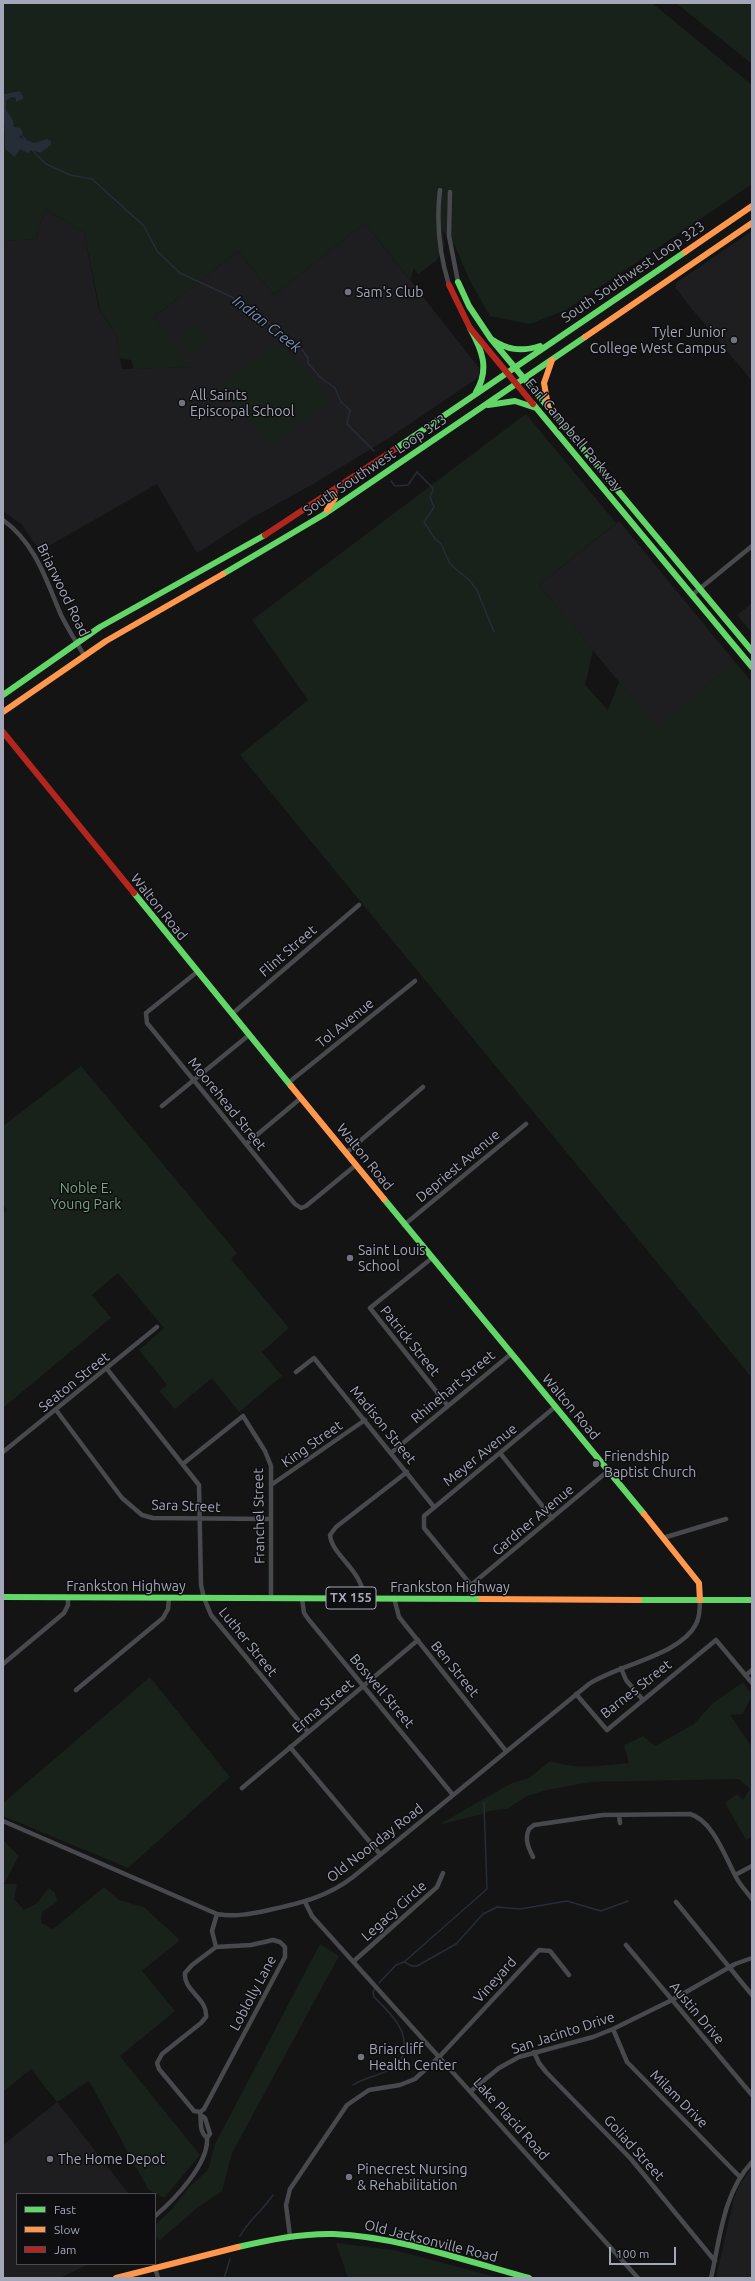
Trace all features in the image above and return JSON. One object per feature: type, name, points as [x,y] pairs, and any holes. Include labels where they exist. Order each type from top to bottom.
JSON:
[{"type":"main road","name":"South Southwest Loop 323","points":[[3,695],[76,643],[137,605],[270,533],[752,206]]},
{"type":"main road","name":"South Southwest Loop 323","points":[[3,712],[84,655],[150,614],[261,554],[323,515],[752,223]]},
{"type":"main road","name":"Earl Campbell Parkway","points":[[458,282],[468,306],[491,339],[752,651]]},
{"type":"main road","name":"Earl Campbell Parkway","points":[[448,285],[470,328],[752,667]]},
{"type":"main road","points":[[470,328],[483,353],[486,367],[483,382],[472,397]]},
{"type":"main road","points":[[491,339],[505,348],[518,351],[528,350],[553,342]]},
{"type":"main road","points":[[548,406],[542,393],[542,384],[552,360]]},
{"type":"main road","points":[[483,406],[515,401],[536,408]]},
{"type":"main road","points":[[323,515],[335,498],[334,490]]},
{"type":"main road","name":"Walton Road","points":[[3,732],[404,1225],[698,1581],[700,1600]]},
{"type":"main road","name":"Frankston Highway","points":[[3,1597],[752,1600]]},
{"type":"main road","name":"Old Jacksonville Road","points":[[156,2265],[290,2236],[332,2234],[375,2238],[529,2278]]},
{"type":"main road","name":"Old Jacksonville Road","points":[[116,2278],[155,2265]]},
{"type":"street","name":"Earl Campbell Parkway","points":[[440,190],[437,217],[438,237],[448,285]]},
{"type":"street","name":"Earl Campbell Parkway","points":[[450,192],[449,236],[458,282]]},
{"type":"street","name":"Briarwood Road","points":[[3,520],[20,535],[33,551],[76,643],[84,655]]},
{"type":"street","points":[[692,595],[752,546]]},
{"type":"street","name":"Flint Street","points":[[232,1014],[359,905]]},
{"type":"street","name":"Moorehead Street","points":[[197,972],[150,1009],[145,1016],[147,1023],[295,1204],[302,1208],[306,1206],[356,1165]]},
{"type":"street","name":"Tol Avenue","points":[[288,1083],[415,981]]},
{"type":"street","points":[[162,1106],[249,1035]]},
{"type":"street","points":[[346,1153],[422,1087]]},
{"type":"street","points":[[246,1144],[301,1098]]},
{"type":"street","name":"Depriest Avenue","points":[[404,1225],[526,1124]]},
{"type":"street","name":"Patrick Street","points":[[432,1258],[370,1308],[448,1406]]},
{"type":"street","name":"Seaton Street","points":[[3,1452],[157,1327]]},
{"type":"street","name":"Rhinehart Street","points":[[391,1453],[511,1354]]},
{"type":"street","name":"Madison Street","points":[[296,1372],[314,1358],[434,1507]]},
{"type":"street","name":"Luther Street","points":[[107,1369],[184,1463],[199,1485],[201,1518],[201,1585],[204,1598],[211,1614],[222,1631],[308,1732]]},
{"type":"street","name":"Meyer Avenue","points":[[471,1585],[424,1528],[422,1521],[424,1516],[555,1407]]},
{"type":"street","name":"Sara Street","points":[[56,1410],[132,1508],[142,1515],[154,1518],[271,1519]]},
{"type":"street","name":"Franchel Street","points":[[184,1463],[243,1416],[269,1459],[271,1485],[271,1598]]},
{"type":"street","name":"King Street","points":[[271,1485],[365,1420]]},
{"type":"street","points":[[500,1453],[552,1518]]},
{"type":"street","name":"Gardner Avenue","points":[[471,1585],[608,1471]]},
{"type":"street","points":[[364,1598],[359,1578],[334,1546],[330,1535],[336,1527],[406,1472]]},
{"type":"street","points":[[663,1538],[675,1533],[726,1520]]},
{"type":"street","points":[[471,1585],[471,1599]]},
{"type":"street","points":[[3,1664],[64,1613],[68,1605],[68,1598]]},
{"type":"street","points":[[76,1690],[163,1618],[168,1609],[169,1598]]},
{"type":"street","name":"Boswell Street","points":[[302,1598],[306,1615],[453,1795]]},
{"type":"street","name":"Ben Street","points":[[394,1598],[397,1614],[506,1751]]},
{"type":"street","name":"Old Noonday Road","points":[[3,1821],[217,1914],[242,1915],[305,1902],[335,1889],[595,1680],[621,1668],[656,1655],[688,1634],[697,1623],[700,1600]]},
{"type":"street","name":"Erma Street","points":[[242,1788],[418,1640]]},
{"type":"street","name":"Barnes Street","points":[[576,1694],[607,1730],[716,1640],[746,1675]]},
{"type":"street","points":[[621,1668],[626,1680],[643,1700]]},
{"type":"street","points":[[752,1670],[746,1675],[752,1683]]},
{"type":"street","points":[[290,1747],[380,1854]]},
{"type":"street","points":[[533,1857],[528,1847],[527,1836],[531,1826],[598,1816],[684,1813],[698,1817],[708,1827],[735,1875],[752,1899]]},
{"type":"street","points":[[619,1815],[620,1823]]},
{"type":"street","points":[[735,1875],[752,1866]]},
{"type":"street","name":"Legacy Circle","points":[[354,1961],[437,1887],[443,1873]]},
{"type":"street","name":"Lake Placid Road","points":[[305,1902],[312,1916],[440,2056],[638,2278]]},
{"type":"street","points":[[676,1902],[752,1995]]},
{"type":"street","points":[[156,2215],[185,2184],[205,2156],[207,2138],[203,2134],[199,2120],[201,2113],[191,2109],[159,2069],[157,2063],[162,2054],[205,2019],[206,2007],[186,1982],[185,1973],[192,1965],[216,1947],[212,1931],[217,1914]]},
{"type":"street","name":"Loblolly Lane","points":[[201,2113],[286,1953],[284,1944],[273,1940],[251,1945],[216,1947]]},
{"type":"street","name":"Austin Drive","points":[[626,1945],[752,2095]]},
{"type":"street","name":"Vineyard","points":[[440,2056],[539,1950],[550,1952],[569,1975]]},
{"type":"street","name":"San Jacinto Drive","points":[[471,2092],[504,2065],[534,2052],[586,2039],[612,2029],[672,2000],[729,1967],[752,1958]]},
{"type":"street","name":"Milam Drive","points":[[612,2029],[627,2062],[740,2177]]},
{"type":"street","name":"Goliad Street","points":[[534,2052],[539,2063],[546,2072],[626,2154],[715,2261]]},
{"type":"street","points":[[290,2236],[286,2205],[290,2189],[343,2109],[364,2092],[408,2083],[440,2056]]},
{"type":"street","points":[[711,2278],[728,2205],[740,2177],[752,2162]]},
{"type":"street","points":[[155,2265],[158,2278]]},
{"type":"shaded area","points":[[20,91],[24,98],[16,102],[16,98],[11,97],[6,101],[6,110],[13,120],[14,127],[20,128],[23,133],[19,137],[35,143],[47,139],[51,141],[51,145],[40,153],[31,150],[28,153],[20,149],[15,157],[5,149],[3,94]]},
{"type":"shaded area","name":"All Saints Episcopal School","points":[[45,209],[84,232],[99,310],[116,334],[122,369],[191,367],[154,317],[238,251],[274,295],[365,223],[479,368],[479,377],[389,438],[315,483],[250,519],[197,553],[157,484],[40,551],[22,525],[3,511],[3,241],[36,239]]},
{"type":"shaded area","name":"Tyler Junior College West Campus","points":[[752,231],[752,381],[687,303],[676,288],[676,283]]},
{"type":"shaded area","points":[[619,521],[735,662],[657,728],[539,585]]},
{"type":"shaded area","points":[[752,603],[752,633],[737,615]]},
{"type":"shaded area","points":[[57,2102],[128,2193],[16,2193],[16,2265],[87,2265],[60,2278],[3,2278],[3,2145]]},
{"type":"shaded area","points":[[752,2167],[752,2278],[716,2278],[734,2198],[739,2186]]},
{"type":"green space","points":[[3,3],[652,3],[752,85],[752,184],[566,310],[530,324],[490,316],[470,281],[455,246],[442,230],[445,246],[437,260],[418,274],[414,268],[410,280],[365,223],[274,295],[238,251],[154,317],[192,367],[134,369],[131,360],[120,358],[116,334],[100,311],[84,232],[45,209],[36,239],[3,241],[3,140],[20,149],[40,153],[35,143],[19,137],[14,128],[13,120],[5,110],[6,101],[11,97],[24,98],[19,91],[3,94]]},
{"type":"green space","points":[[676,3],[752,3],[752,64]]},
{"type":"green space","points":[[195,325],[198,325],[211,341],[192,356],[179,340]]},
{"type":"green space","points":[[279,342],[315,379],[329,398],[328,403],[270,446],[223,387],[224,380]]},
{"type":"green space","points":[[526,414],[616,523],[539,585],[593,650],[585,685],[608,710],[619,682],[657,727],[735,662],[752,682],[752,1378],[240,755],[308,700],[252,620]]},
{"type":"green space","name":"Noble E. Young Park","points":[[81,1066],[237,1253],[231,1259],[289,1328],[262,1352],[282,1376],[239,1412],[212,1378],[175,1409],[159,1391],[167,1385],[139,1350],[164,1328],[118,1273],[92,1295],[111,1318],[3,1408],[3,1213],[7,1210],[3,1205],[3,1126]]},
{"type":"green space","points":[[150,1677],[230,1777],[128,1868],[3,1816],[3,1803]]},
{"type":"green space","points":[[743,1682],[752,1695],[743,1714],[730,1715],[752,1747],[752,1837],[746,1840],[725,1803],[737,1794],[743,1800],[750,1789],[739,1779],[590,1782],[547,1790],[527,1796],[507,1809],[489,1811],[479,1815],[438,1825],[510,1784],[529,1778],[550,1761],[570,1766],[599,1766],[629,1763],[624,1745],[643,1736],[655,1746],[694,1724],[712,1704]]},
{"type":"green space","points":[[3,1840],[19,1856],[4,1884],[17,1884],[14,1899],[24,1910],[36,1904],[49,1888],[55,1893],[57,1902],[42,1912],[41,1923],[53,1929],[104,1887],[119,1900],[144,1907],[180,1940],[142,1971],[175,2011],[120,2056],[200,2155],[164,2198],[148,2189],[89,2081],[57,2102],[31,2069],[3,2092]]},
{"type":"green space","points":[[320,1944],[339,1956],[232,2153],[222,2191],[197,2208],[159,2241],[156,2235],[156,2224],[172,2209],[189,2187],[208,2170],[215,2144]]},
{"type":"green space","points":[[336,2243],[394,2250],[500,2278],[348,2278]]},
{"type":"waterway","name":"Indian Creek","points":[[21,134],[27,142]]},
{"type":"waterway","name":"Indian Creek","points":[[32,150],[46,164],[70,175],[92,179],[144,226],[157,251],[180,273],[236,299],[299,345],[308,358],[308,363],[321,378],[335,388],[341,402],[350,410],[347,424],[374,451]]},
{"type":"waterway","name":"Indian Creek","points":[[391,481],[395,486],[408,485],[417,472],[432,487],[433,490],[430,497],[434,507],[424,522],[435,539],[441,544],[450,564],[469,580],[477,590],[494,632]]},
{"type":"waterway","points":[[379,1983],[396,1965],[404,1962],[487,1889],[484,1803]]},
{"type":"waterway","points":[[404,1962],[412,1966],[417,1966],[456,1944],[483,1914],[497,1907],[520,1909],[567,1901],[601,1911],[628,1901]]},
{"type":"waterway","points":[[353,2085],[394,2067],[402,2058],[403,2054],[404,2037],[401,2029],[392,2015],[374,1997],[373,1992],[375,1988]]},
{"type":"waterway","points":[[240,2236],[247,2225],[273,2195]]},
{"type":"waterway","points":[[224,2278],[230,2259]]},
{"type":"traffic: fast","points":[[395,449],[685,252]]},
{"type":"traffic: fast","points":[[458,282],[469,306],[491,339],[752,651]]},
{"type":"traffic: fast","points":[[470,328],[478,344],[483,360],[483,375],[476,392]]},
{"type":"traffic: fast","points":[[223,574],[323,515],[585,337]]},
{"type":"traffic: fast","points":[[491,339],[503,346],[514,349],[527,349],[540,346]]},
{"type":"traffic: fast","points":[[488,405],[515,401],[536,408]]},
{"type":"traffic: fast","points":[[533,404],[752,667]]},
{"type":"traffic: fast","points":[[3,695],[100,627],[265,535]]},
{"type":"traffic: fast","points":[[134,893],[291,1086]]},
{"type":"traffic: fast","points":[[384,1199],[644,1514]]},
{"type":"traffic: fast","points":[[3,1597],[481,1599]]},
{"type":"traffic: fast","points":[[639,1600],[752,1600]]},
{"type":"traffic: fast","points":[[238,2247],[298,2236],[322,2234],[359,2236],[408,2245],[529,2278]]},
{"type":"traffic: slow","points":[[685,252],[752,206]]},
{"type":"traffic: slow","points":[[585,337],[752,223]]},
{"type":"traffic: slow","points":[[548,406],[544,383],[552,360]]},
{"type":"traffic: slow","points":[[327,510],[335,498],[334,490]]},
{"type":"traffic: slow","points":[[3,712],[106,641],[223,574]]},
{"type":"traffic: slow","points":[[291,1086],[384,1199]]},
{"type":"traffic: slow","points":[[644,1514],[699,1583],[700,1600]]},
{"type":"traffic: slow","points":[[481,1599],[639,1600]]},
{"type":"traffic: slow","points":[[116,2278],[238,2247]]},
{"type":"traffic: jam","points":[[449,285],[470,328],[533,404]]},
{"type":"traffic: jam","points":[[265,535],[395,449]]},
{"type":"traffic: jam","points":[[3,732],[134,893]]},
{"type":"place","name":"Sam's Club","points":[[348,292]]},
{"type":"place","name":"Tyler Junior College West Campus","points":[[734,340]]},
{"type":"place","name":"All Saints Episcopal School","points":[[182,403]]},
{"type":"place","name":"Saint Louis School","points":[[350,1258]]},
{"type":"place","name":"Friendship Baptist Church","points":[[596,1464]]},
{"type":"place","name":"Briarcliff Health Center","points":[[361,2057]]},
{"type":"place","name":"The Home Depot","points":[[50,2159]]},
{"type":"place","name":"Pinecrest Nursing & Rehabilitation","points":[[349,2177]]}]
